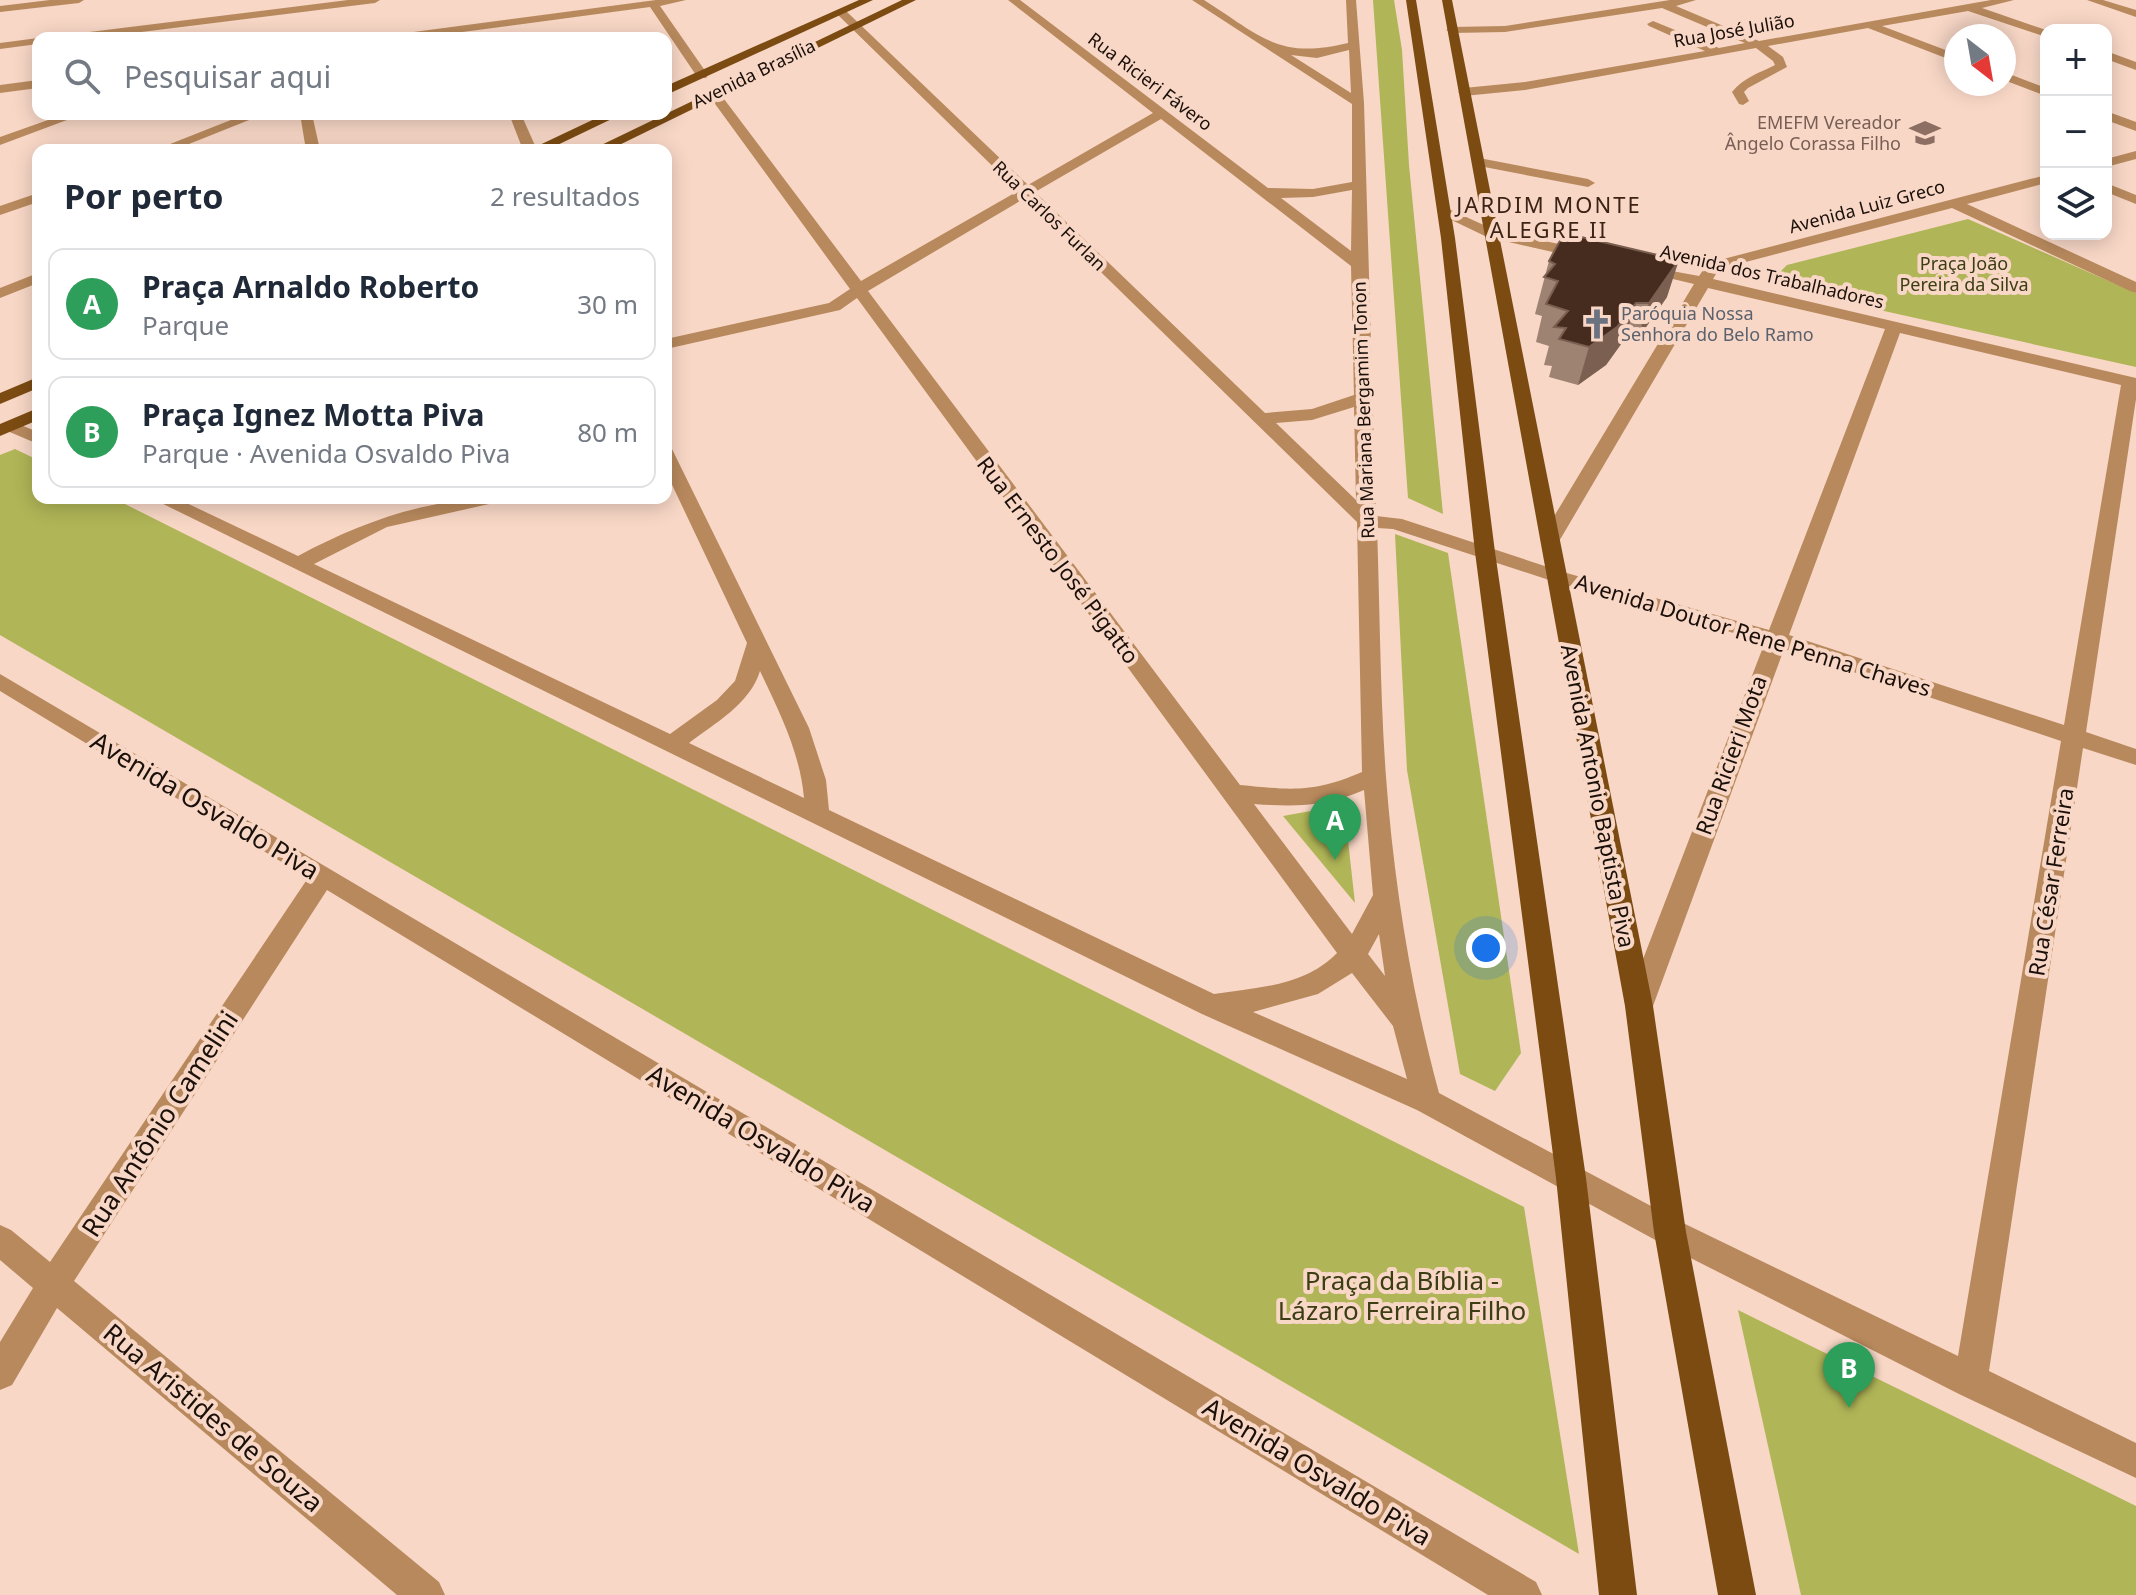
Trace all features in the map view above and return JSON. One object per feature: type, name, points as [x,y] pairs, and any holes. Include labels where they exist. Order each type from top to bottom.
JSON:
[{"type":"main road","name":"Avenida Brasília","points":[[672,114],[911,0]]},
{"type":"main road","name":"Avenida Antonio Baptista Piva","points":[[1411,0],[1460,150],[1492,234],[1639,1006],[1670,1232],[1737,1595]]},
{"type":"main road","name":"Avenida Antonio Baptista Piva","points":[[1447,0],[1464,92],[1460,150],[1444,211],[1485,552],[1571,1178],[1618,1595]]},
{"type":"main road","name":"Avenida Brasília","points":[[672,88],[865,1]]},
{"type":"main road","points":[[547,144],[602,120]]},
{"type":"main road","name":"Avenida Brasília","points":[[610,144],[660,120]]},
{"type":"main road","points":[[0,399],[32,385]]},
{"type":"main road","points":[[4,426],[32,415]]},
{"type":"street","points":[[0,9],[79,0]]},
{"type":"street","points":[[103,32],[206,16],[375,0]]},
{"type":"street","points":[[480,32],[528,15],[681,0]]},
{"type":"street","name":"Rua Ricieri Fávero","points":[[1013,0],[1359,264]]},
{"type":"street","points":[[1197,0],[1269,49],[1358,103]]},
{"type":"street","name":"Rua Mariana Bergamim Tonon","points":[[1351,0],[1358,103],[1359,264],[1374,776],[1386,895],[1406,1022],[1427,1101]]},
{"type":"street","points":[[1452,30],[1505,29],[1691,0]]},
{"type":"street","name":"Rua José Julião","points":[[1464,92],[1525,86],[2009,0]]},
{"type":"street","points":[[2092,0],[2136,14]]},
{"type":"street","points":[[653,4],[702,75]]},
{"type":"street","points":[[1665,5],[1759,45],[1783,63],[1744,85],[1738,92],[1743,101]]},
{"type":"street","points":[[1903,5],[1928,14]]},
{"type":"street","points":[[1969,7],[2040,32]]},
{"type":"street","name":"Rua Carlos Furlan","points":[[842,13],[1024,193],[1368,522]]},
{"type":"street","points":[[206,16],[207,32]]},
{"type":"street","points":[[1653,24],[1718,52]]},
{"type":"street","points":[[1870,25],[1944,53]]},
{"type":"street","points":[[0,46],[32,42]]},
{"type":"street","points":[[1269,49],[1317,54],[1355,45]]},
{"type":"street","points":[[2112,57],[2136,66]]},
{"type":"street","points":[[2016,81],[2040,90]]},
{"type":"street","points":[[0,89],[32,85]]},
{"type":"street","name":"Rua Ernesto José Pigatto","points":[[714,94],[857,291],[1406,1022]]},
{"type":"street","points":[[672,343],[834,307],[1161,114]]},
{"type":"street","points":[[2112,117],[2136,127]]},
{"type":"street","points":[[0,141],[60,120]]},
{"type":"street","points":[[178,144],[242,120]]},
{"type":"street","points":[[307,120],[312,144]]},
{"type":"street","points":[[518,120],[530,144]]},
{"type":"street","points":[[1460,150],[1588,183]]},
{"type":"street","points":[[2112,161],[2136,155]]},
{"type":"street","name":"Avenida Luiz Greco","points":[[1706,282],[1713,266],[2040,181]]},
{"type":"street","points":[[1267,192],[1303,196],[1359,184]]},
{"type":"street","points":[[2112,190],[2136,200]]},
{"type":"street","points":[[0,211],[32,199]]},
{"type":"street","points":[[1953,203],[2136,288]]},
{"type":"street","name":"Avenida dos Trabalhadores","points":[[1444,211],[1492,234],[2133,382]]},
{"type":"street","name":"Avenida dos Trabalhadores","points":[[1448,238],[1492,234]]},
{"type":"street","points":[[0,293],[32,280]]},
{"type":"street","points":[[1551,538],[1706,282]]},
{"type":"street","name":"Rua Ricieri Mota","points":[[1639,1006],[1774,638],[1894,326]]},
{"type":"street","name":"Rua César Ferreira","points":[[1971,1382],[2133,382]]},
{"type":"street","points":[[1259,418],[1307,418],[1335,411],[1363,397]]},
{"type":"street","points":[[4,426],[32,437]]},
{"type":"street","points":[[672,467],[808,754],[817,813]]},
{"type":"street","points":[[173,504],[1212,1006],[1427,1101],[1670,1232],[2136,1461]]},
{"type":"street","points":[[298,564],[353,534],[381,523],[465,504]]},
{"type":"street","name":"Avenida Doutor Rene Penna Chaves","points":[[1368,522],[1395,523],[1556,576],[1774,638],[2136,757]]},
{"type":"street","points":[[672,744],[725,705],[745,683],[756,645]]},
{"type":"street","name":"Avenida Osvaldo Piva","points":[[0,681],[1523,1595]]},
{"type":"street","points":[[1232,793],[1296,799],[1333,794],[1374,776]]},
{"type":"street","name":"Rua Antônio Camelini","points":[[0,1373],[53,1285],[322,877]]},
{"type":"street","points":[[1212,1006],[1268,1000],[1335,972],[1353,955],[1386,895]]},
{"type":"street","name":"Rua Aristides de Souza","points":[[0,1240],[426,1595]]},
{"type":"green space","points":[[1373,0],[1394,0],[1402,50],[1409,165],[1443,514],[1408,498]]},
{"type":"green space","name":"Praça João Pereira da Silva","points":[[1968,219],[2136,293],[2136,367],[1794,291],[1778,274],[1787,265]]},
{"type":"green space","name":"Praça da Bíblia - Lázaro Ferreira Filho","points":[[15,449],[32,457],[32,504],[125,504],[1524,1207],[1579,1554],[0,635],[0,455]]},
{"type":"green space","points":[[1395,534],[1448,553],[1521,1053],[1495,1091],[1460,1074],[1407,770]]},
{"type":"green space","points":[[1344,805],[1355,903],[1283,816]]},
{"type":"green space","points":[[1738,1310],[2136,1506],[2136,1595],[1801,1595]]},
{"type":"building","points":[[1564,233],[1679,260],[1649,303],[1636,303],[1617,327],[1589,347],[1559,339],[1566,328],[1554,327],[1568,311],[1546,304],[1558,281],[1544,277],[1555,264],[1549,261]]},
{"type":"place","name":"EMEFM Vereador Ângelo Corassa Filho","points":[[1925,133]]},
{"type":"place","name":"Paróquia Nossa Senhora do Belo Ramo","points":[[1597,324]]},
{"type":"place","name":"Praça Arnaldo Roberto","points":[[1335,860]]},
{"type":"place","name":"Praça Ignez Motta Piva","points":[[1849,1408]]},
{"type":"district","name":"JARDIM MONTE ALEGRE II","points":[[1549,218]]}]
